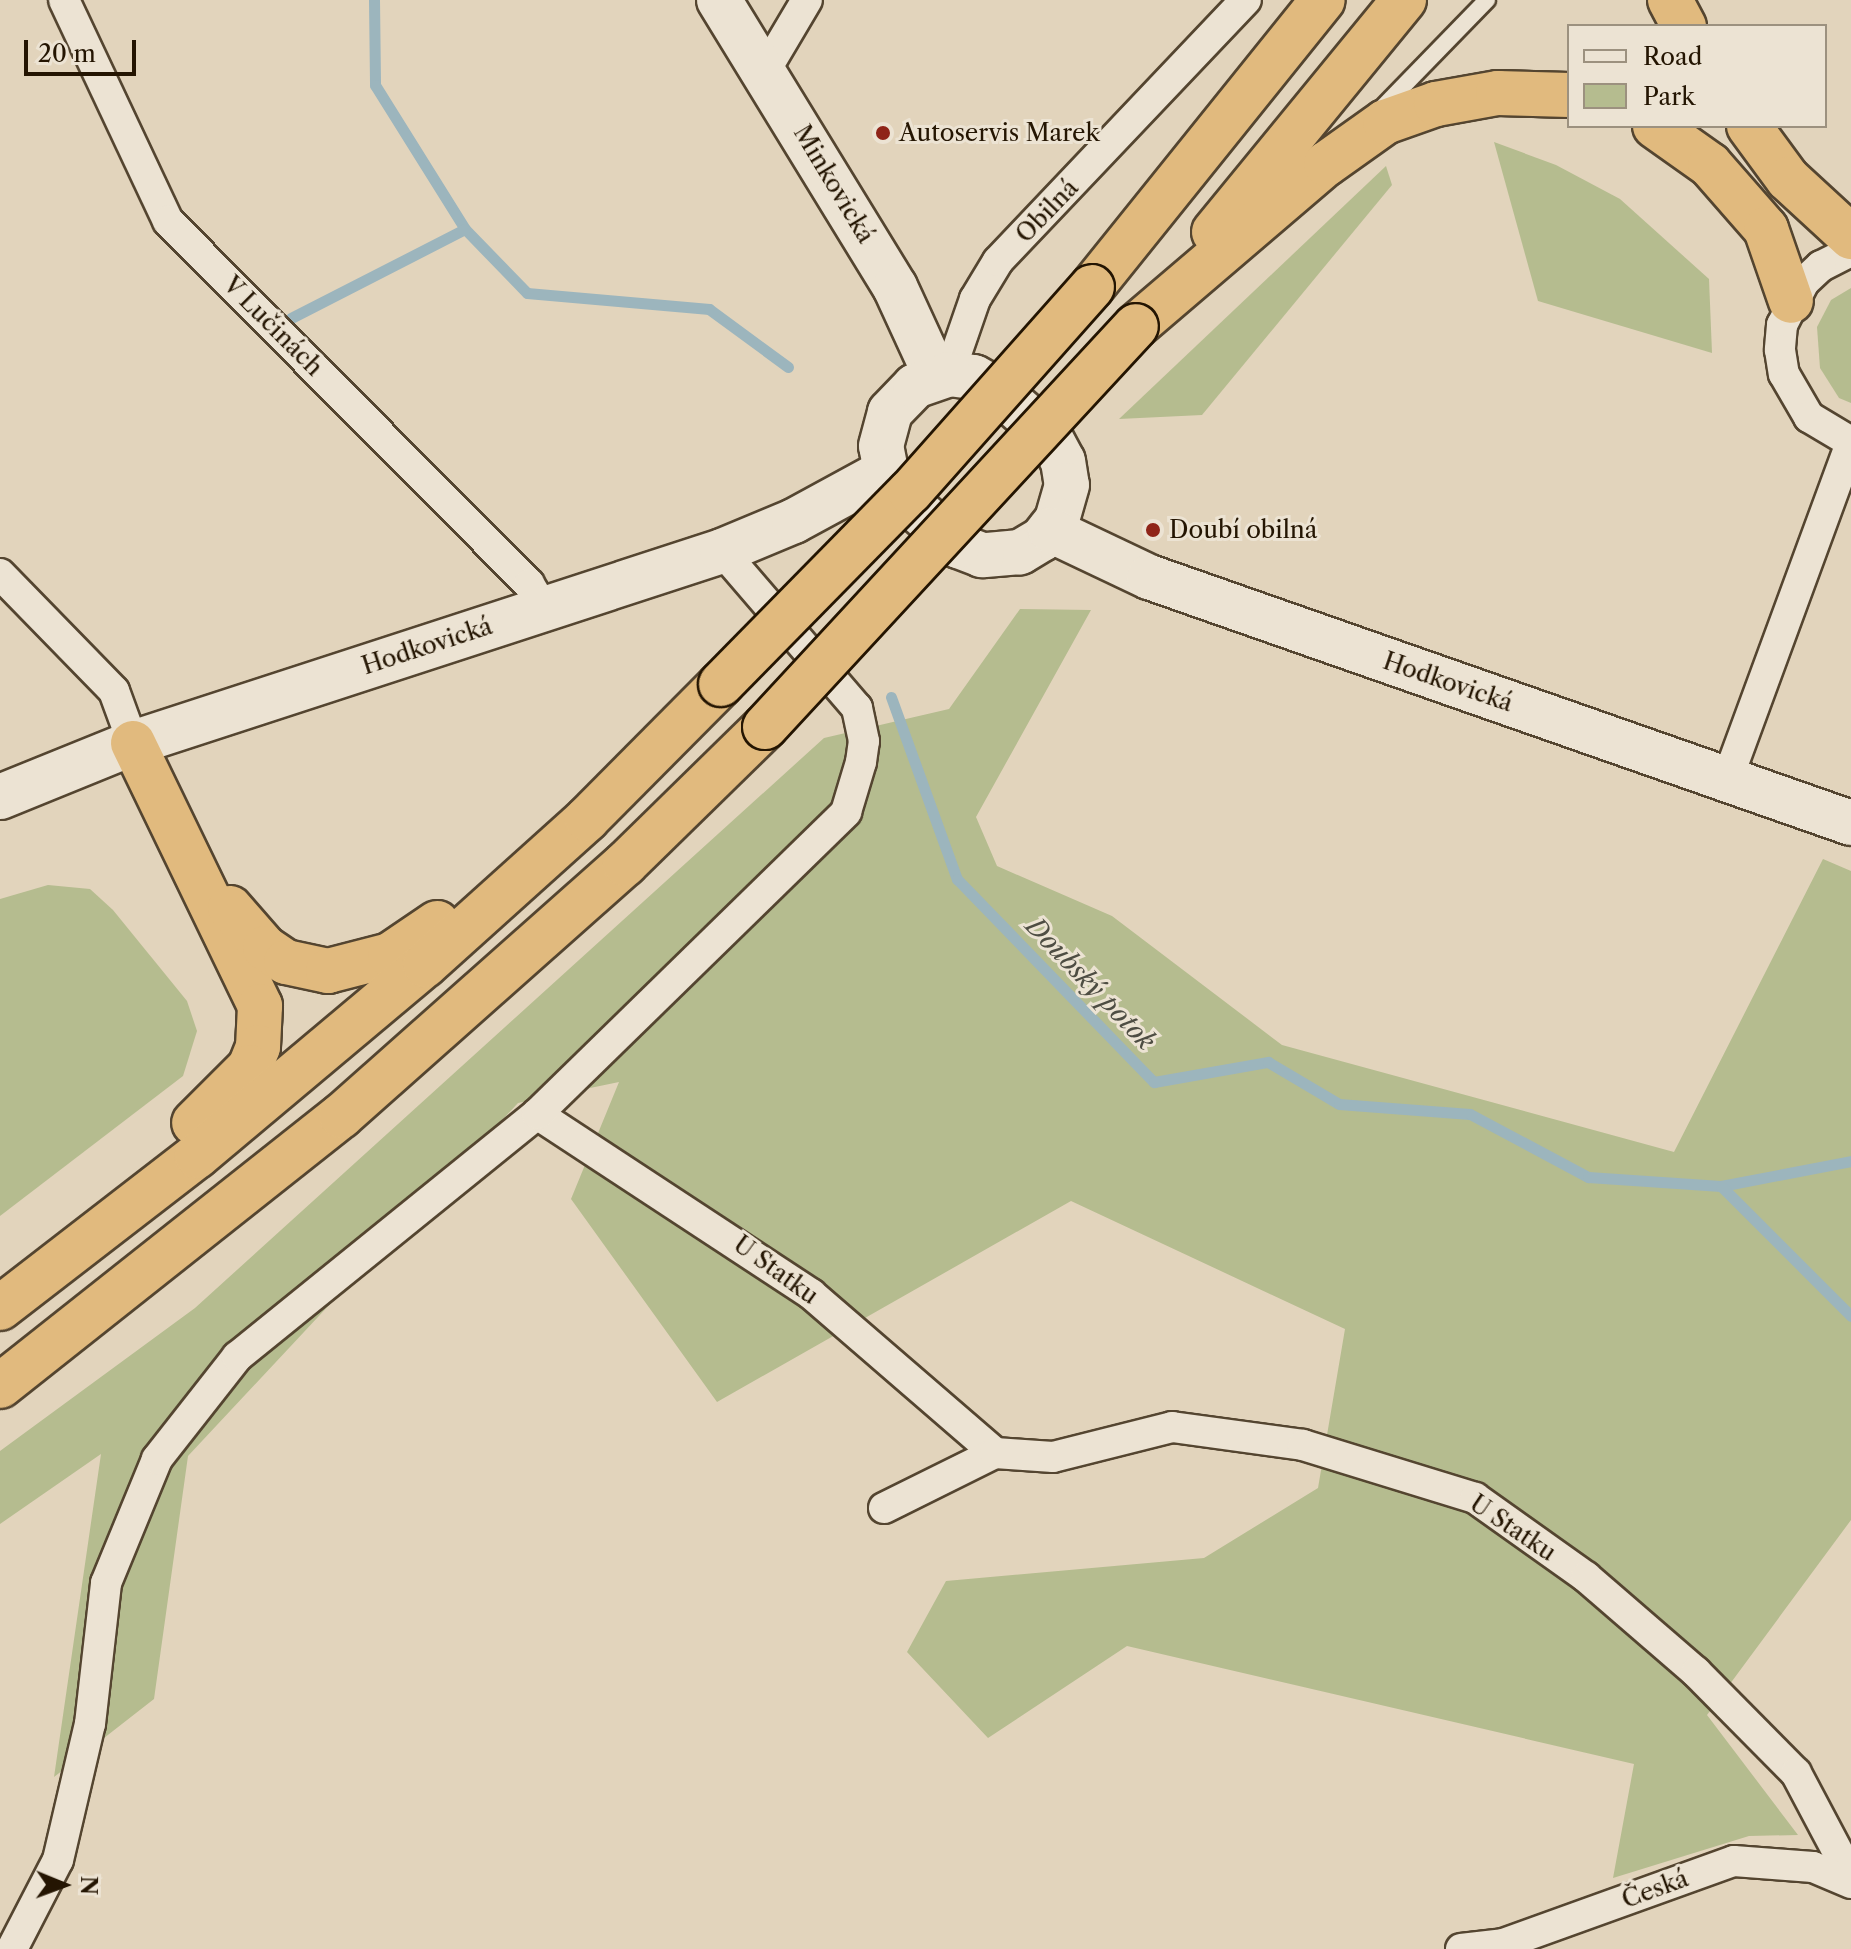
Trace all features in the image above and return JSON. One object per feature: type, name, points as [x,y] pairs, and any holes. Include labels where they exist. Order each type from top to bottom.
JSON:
[{"type":"highway","points":[[0,1308],[319,1057],[587,819],[910,492],[1092,287],[1323,0]]},
{"type":"highway","points":[[0,1386],[137,1282],[398,1067],[614,874],[765,727],[1136,326],[1404,0]]},
{"type":"highway","points":[[1670,0],[1683,24]]},
{"type":"highway","points":[[1136,326],[1326,164],[1385,122],[1436,104],[1498,93],[1567,95]]},
{"type":"highway","points":[[1658,128],[1710,165],[1766,229],[1791,301]]},
{"type":"highway","points":[[1750,128],[1788,179],[1851,237]]},
{"type":"highway","points":[[86,1243],[151,1159],[236,1086],[258,1047],[260,1006],[133,743]]},
{"type":"highway","points":[[197,872],[265,948],[286,962],[305,969],[349,970],[390,955],[587,819]]},
{"type":"street","name":"V Lučinách","points":[[64,0],[168,221],[529,584],[544,609]]},
{"type":"street","name":"Minkovická","points":[[719,0],[766,69],[895,287],[943,375]]},
{"type":"street","points":[[766,69],[807,0]]},
{"type":"street","name":"Obilná","points":[[943,375],[975,299],[998,261],[1246,0]]},
{"type":"street","points":[[1727,780],[1851,442],[1809,417],[1784,374],[1782,325],[1791,301],[1821,266],[1851,251]]},
{"type":"street","points":[[943,375],[974,377],[996,389],[1057,448],[1067,485],[1062,509],[1050,530],[1031,546],[1007,555],[969,552],[901,496],[886,471],[881,446],[890,412],[905,393],[943,375]]},
{"type":"street","name":"Hodkovická","points":[[0,797],[133,743],[722,551],[794,521],[886,471]]},
{"type":"street","name":"Hodkovická","points":[[1050,530],[1149,577],[1851,823]]},
{"type":"street","points":[[12,1949],[58,1860],[90,1724],[106,1583],[157,1459],[237,1357],[537,1114],[818,844],[846,812],[857,787],[864,741],[857,708],[722,551]]},
{"type":"street","points":[[0,574],[114,691],[133,743]]},
{"type":"street","name":"U Statku","points":[[537,1114],[811,1294],[995,1453],[1053,1457],[1172,1427],[1303,1445],[1475,1498],[1586,1577],[1707,1683],[1796,1773],[1851,1877]]},
{"type":"street","points":[[884,1508],[995,1453]]},
{"type":"street","name":"Česká","points":[[1461,1949],[1504,1947],[1734,1861],[1813,1867],[1851,1883]]},
{"type":"lane","points":[[1326,164],[1487,0]]},
{"type":"green space","points":[[1494,142],[1556,165],[1620,199],[1709,279],[1712,353],[1538,301]]},
{"type":"green space","points":[[1386,166],[1392,185],[1202,415],[1119,419]]},
{"type":"green space","points":[[1851,288],[1851,403],[1839,398],[1820,368],[1817,327],[1831,300]]},
{"type":"green space","points":[[1020,609],[1091,610],[976,817],[997,866],[1112,916],[1282,1045],[1674,1152],[1823,859],[1851,871],[1851,1520],[1707,1715],[1798,1835],[1749,1836],[1613,1878],[1634,1764],[1127,1646],[988,1738],[907,1652],[946,1581],[1204,1558],[1318,1488],[1345,1329],[1071,1201],[717,1402],[571,1199],[619,1082],[518,1103],[188,1456],[154,1699],[54,1777],[101,1454],[0,1524],[0,1451],[195,1308],[824,738],[949,709]]},
{"type":"green space","points":[[48,885],[90,889],[113,910],[187,1001],[197,1031],[183,1076],[0,1216],[0,899]]},
{"type":"waterway","name":"Doubský potok","points":[[374,0],[375,85],[465,229],[527,293],[709,309],[788,367]]},
{"type":"waterway","points":[[291,318],[465,229]]},
{"type":"waterway","name":"Doubský potok","points":[[891,697],[957,879],[1154,1082],[1268,1062],[1339,1104],[1470,1114],[1588,1177],[1721,1186],[1851,1161]]},
{"type":"waterway","points":[[1721,1186],[1851,1316]]},
{"type":"place","name":"Autoservis Marek","points":[[883,133]]},
{"type":"place","name":"Doubí obilná","points":[[1153,530]]}]
